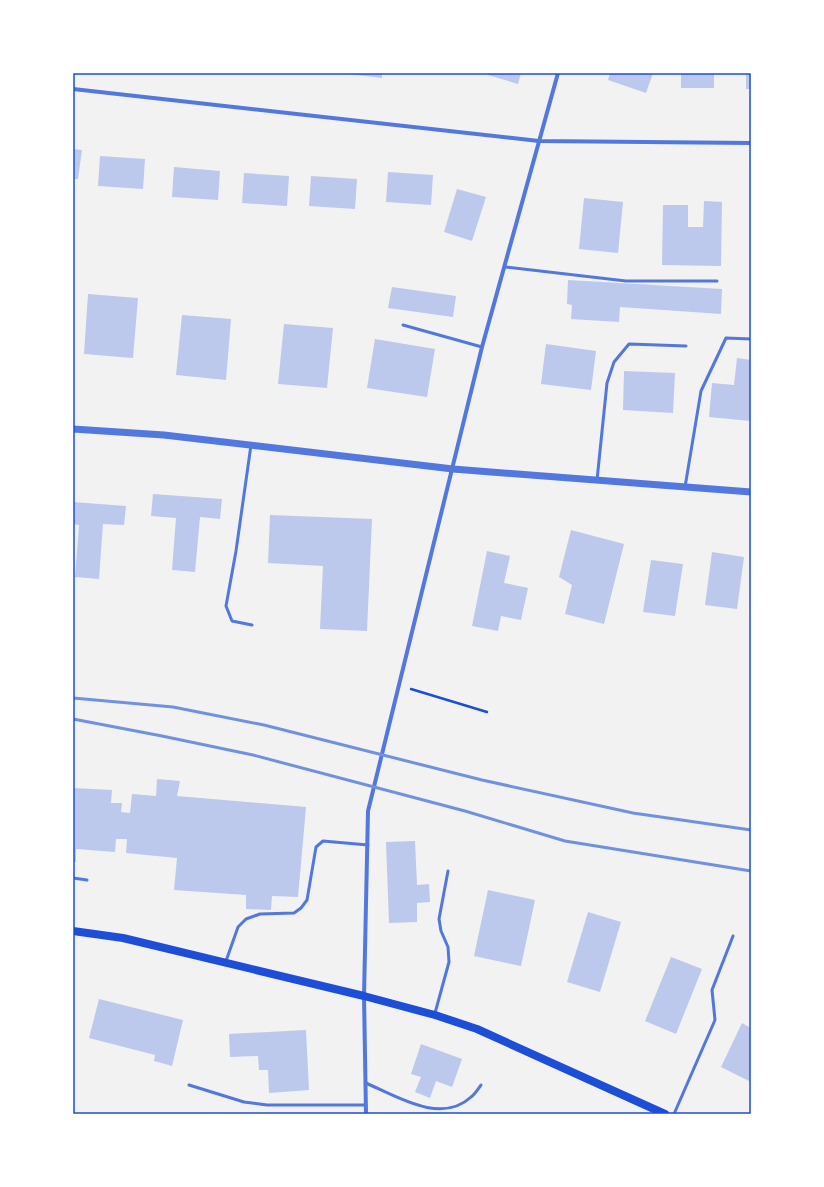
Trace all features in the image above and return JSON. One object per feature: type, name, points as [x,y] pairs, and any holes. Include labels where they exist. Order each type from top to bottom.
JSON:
[{"type":"main road","points":[[73,931],[123,938],[364,996],[435,1015],[476,1029],[665,1114]]},
{"type":"street","points":[[366,1114],[364,996],[368,811],[400,686],[482,347],[558,73]]},
{"type":"street","points":[[73,89],[539,141],[751,143]]},
{"type":"street","points":[[73,428],[164,435],[453,468],[751,492]]},
{"type":"lane","points":[[505,267],[626,281],[717,281]]},
{"type":"lane","points":[[403,325],[482,347]]},
{"type":"lane","points":[[685,487],[701,391],[726,338],[751,339]]},
{"type":"lane","points":[[597,480],[607,383],[614,362],[629,344],[686,346]]},
{"type":"lane","points":[[251,445],[236,551],[226,606],[232,620],[252,625]]},
{"type":"lane","points":[[226,963],[238,927],[246,919],[260,914],[294,913],[301,908],[306,900],[316,847],[323,841],[368,845]]},
{"type":"lane","points":[[435,1015],[449,962],[448,947],[441,931],[440,919],[448,871]]},
{"type":"lane","points":[[73,878],[87,880]]},
{"type":"lane","points":[[674,1114],[714,1020],[712,990],[733,936]]},
{"type":"lane","points":[[366,1083],[411,1103],[428,1108],[444,1109],[465,1102],[472,1097],[481,1085]]},
{"type":"lane","points":[[188,1085],[244,1102],[267,1105],[366,1105]]},
{"type":"path","points":[[400,686],[487,712]]},
{"type":"building","points":[[382,73],[382,78],[348,74]]},
{"type":"building","points":[[488,73],[521,73],[518,84],[488,75]]},
{"type":"building","points":[[610,73],[653,73],[646,93],[608,80]]},
{"type":"building","points":[[681,73],[714,73],[714,88],[681,88]]},
{"type":"building","points":[[746,73],[751,73],[751,89],[746,89]]},
{"type":"building","points":[[73,149],[82,150],[78,179],[73,179]]},
{"type":"building","points":[[100,156],[145,159],[143,189],[98,186]]},
{"type":"building","points":[[174,167],[220,171],[218,200],[172,197]]},
{"type":"building","points":[[388,172],[433,175],[431,205],[386,202]]},
{"type":"building","points":[[244,173],[289,176],[287,206],[242,203]]},
{"type":"building","points":[[311,176],[357,179],[355,209],[309,206]]},
{"type":"building","points":[[457,189],[486,197],[472,241],[444,232]]},
{"type":"building","points":[[584,198],[623,202],[618,253],[579,249]]},
{"type":"building","points":[[704,201],[722,202],[721,266],[662,265],[663,205],[688,205],[688,227],[703,227]]},
{"type":"building","points":[[568,280],[722,289],[721,314],[620,307],[619,322],[571,319],[572,305],[567,304]]},
{"type":"building","points":[[392,287],[456,296],[453,317],[388,308]]},
{"type":"building","points":[[88,294],[138,298],[133,358],[84,354]]},
{"type":"building","points":[[182,315],[231,319],[226,380],[176,375]]},
{"type":"building","points":[[284,324],[333,328],[327,388],[278,384]]},
{"type":"building","points":[[375,339],[435,349],[427,397],[367,388]]},
{"type":"building","points":[[546,344],[596,351],[591,390],[541,384]]},
{"type":"building","points":[[737,358],[751,360],[751,421],[709,417],[712,383],[734,385]]},
{"type":"building","points":[[624,371],[675,373],[673,413],[623,410]]},
{"type":"building","points":[[153,494],[222,499],[220,519],[200,517],[195,572],[172,570],[176,518],[151,516]]},
{"type":"building","points":[[73,502],[126,506],[124,525],[103,524],[99,579],[75,577],[79,525],[73,524]]},
{"type":"building","points":[[270,515],[372,519],[367,631],[320,629],[323,566],[268,563]]},
{"type":"building","points":[[571,530],[624,544],[604,624],[565,614],[572,585],[559,577]]},
{"type":"building","points":[[487,551],[510,556],[504,583],[528,588],[521,620],[501,616],[498,631],[472,626]]},
{"type":"building","points":[[712,552],[744,557],[737,609],[705,605]]},
{"type":"building","points":[[651,560],[683,564],[675,616],[643,612]]},
{"type":"building","points":[[157,779],[180,781],[177,796],[306,807],[298,897],[272,896],[271,910],[246,909],[246,895],[174,890],[177,858],[126,853],[127,839],[116,839],[115,852],[76,849],[76,862],[73,862],[73,788],[112,790],[111,803],[122,803],[121,812],[130,813],[132,794],[156,796]]},
{"type":"building","points":[[415,841],[417,885],[429,884],[430,902],[417,903],[417,922],[389,923],[386,842]]},
{"type":"building","points":[[488,890],[535,900],[521,966],[474,956]]},
{"type":"building","points":[[588,912],[621,922],[600,992],[567,982]]},
{"type":"building","points":[[671,957],[702,969],[676,1034],[645,1021]]},
{"type":"building","points":[[99,999],[183,1020],[172,1066],[154,1061],[155,1055],[89,1038]]},
{"type":"building","points":[[742,1023],[751,1028],[751,1082],[721,1067]]},
{"type":"building","points":[[306,1030],[309,1090],[269,1093],[268,1070],[259,1070],[258,1056],[230,1057],[229,1034]]},
{"type":"building","points":[[421,1044],[462,1059],[452,1087],[436,1081],[430,1098],[415,1092],[421,1077],[411,1074]]},
{"type":"railway","points":[[73,698],[173,707],[264,725],[482,780],[633,813],[751,830]]},
{"type":"railway","points":[[73,719],[253,755],[465,811],[565,841],[751,871]]}]
